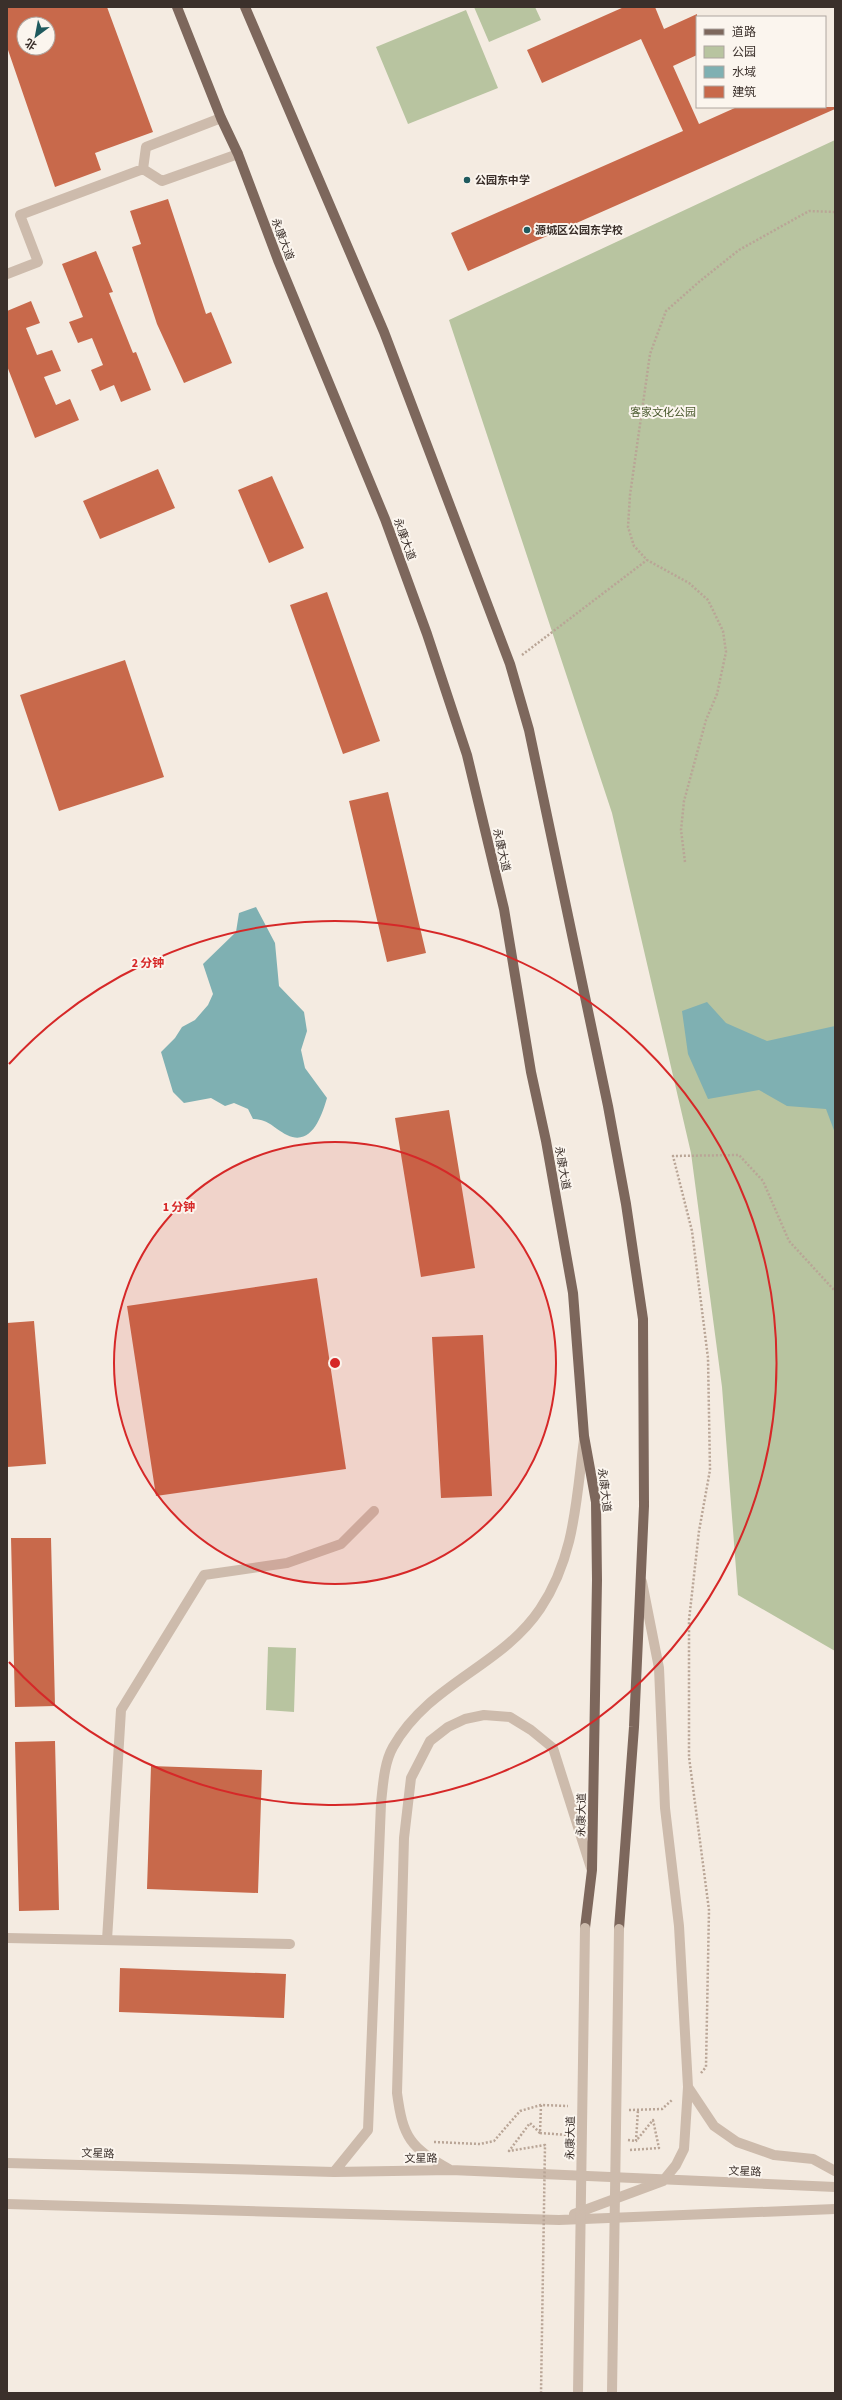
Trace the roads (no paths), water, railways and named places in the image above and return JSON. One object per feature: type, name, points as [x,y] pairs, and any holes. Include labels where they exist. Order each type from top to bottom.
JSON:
[{"type":"main road","name":"永康大道","points":[[178,7],[221,118],[238,154],[278,260],[385,519],[427,634],[467,755],[504,909],[531,1072],[572,1285],[584,1436],[596,1502],[598,1580],[592,1870],[585,1928]]},
{"type":"main road","points":[[245,7],[384,332],[510,664],[529,730],[608,1106],[626,1204],[643,1319],[644,1417],[641,1573],[634,1727],[619,1929]]},
{"type":"street","points":[[143,169],[146,147],[221,118]]},
{"type":"street","points":[[143,169],[162,181],[238,154]]},
{"type":"street","points":[[7,274],[38,262],[20,215],[143,169]]},
{"type":"street","points":[[334,2172],[368,2130],[381,1803],[385,1774],[393,1748],[410,1722],[437,1695],[517,1638],[540,1610],[556,1584],[568,1551],[584,1436]]},
{"type":"street","points":[[107,1940],[121,1710],[204,1575],[287,1563],[341,1544],[374,1511]]},
{"type":"street","points":[[559,2220],[663,2181],[676,2165],[684,2149],[688,2087],[679,1926],[665,1808],[659,1668],[641,1573]]},
{"type":"street","points":[[451,2170],[426,2156],[410,2141],[400,2120],[397,2093],[404,1838],[411,1778],[430,1741],[448,1727],[465,1719],[484,1715],[510,1717],[531,1730],[553,1748],[592,1870]]},
{"type":"street","name":"永康大道","points":[[578,2393],[585,1928]]},
{"type":"street","points":[[612,2393],[619,1929]]},
{"type":"street","points":[[7,1938],[290,1944]]},
{"type":"street","points":[[688,2087],[714,2126],[737,2142],[774,2155],[813,2159],[835,2171]]},
{"type":"street","name":"文星路","points":[[7,2162],[334,2172],[451,2170],[663,2181],[835,2187]]},
{"type":"street","points":[[7,2204],[559,2220],[835,2209]]},
{"type":"water","points":[[256,907],[275,943],[279,986],[304,1012],[307,1031],[301,1050],[305,1068],[327,1098],[319,1120],[309,1133],[303,1137],[296,1138],[287,1135],[264,1121],[253,1119],[248,1109],[234,1103],[225,1106],[211,1098],[184,1103],[173,1092],[161,1052],[175,1038],[182,1027],[195,1020],[208,1005],[213,994],[203,964],[236,932],[239,913]]},
{"type":"water","points":[[707,1002],[726,1023],[767,1041],[835,1026],[835,1133],[826,1109],[787,1106],[759,1090],[708,1099],[688,1054],[682,1011]]},
{"type":"place","name":"公园东中学","points":[[467,180]]},
{"type":"place","name":"源城区公园东学校","points":[[527,230]]},
{"type":"park label","name":"客家文化公园","points":[[663,412]]}]
